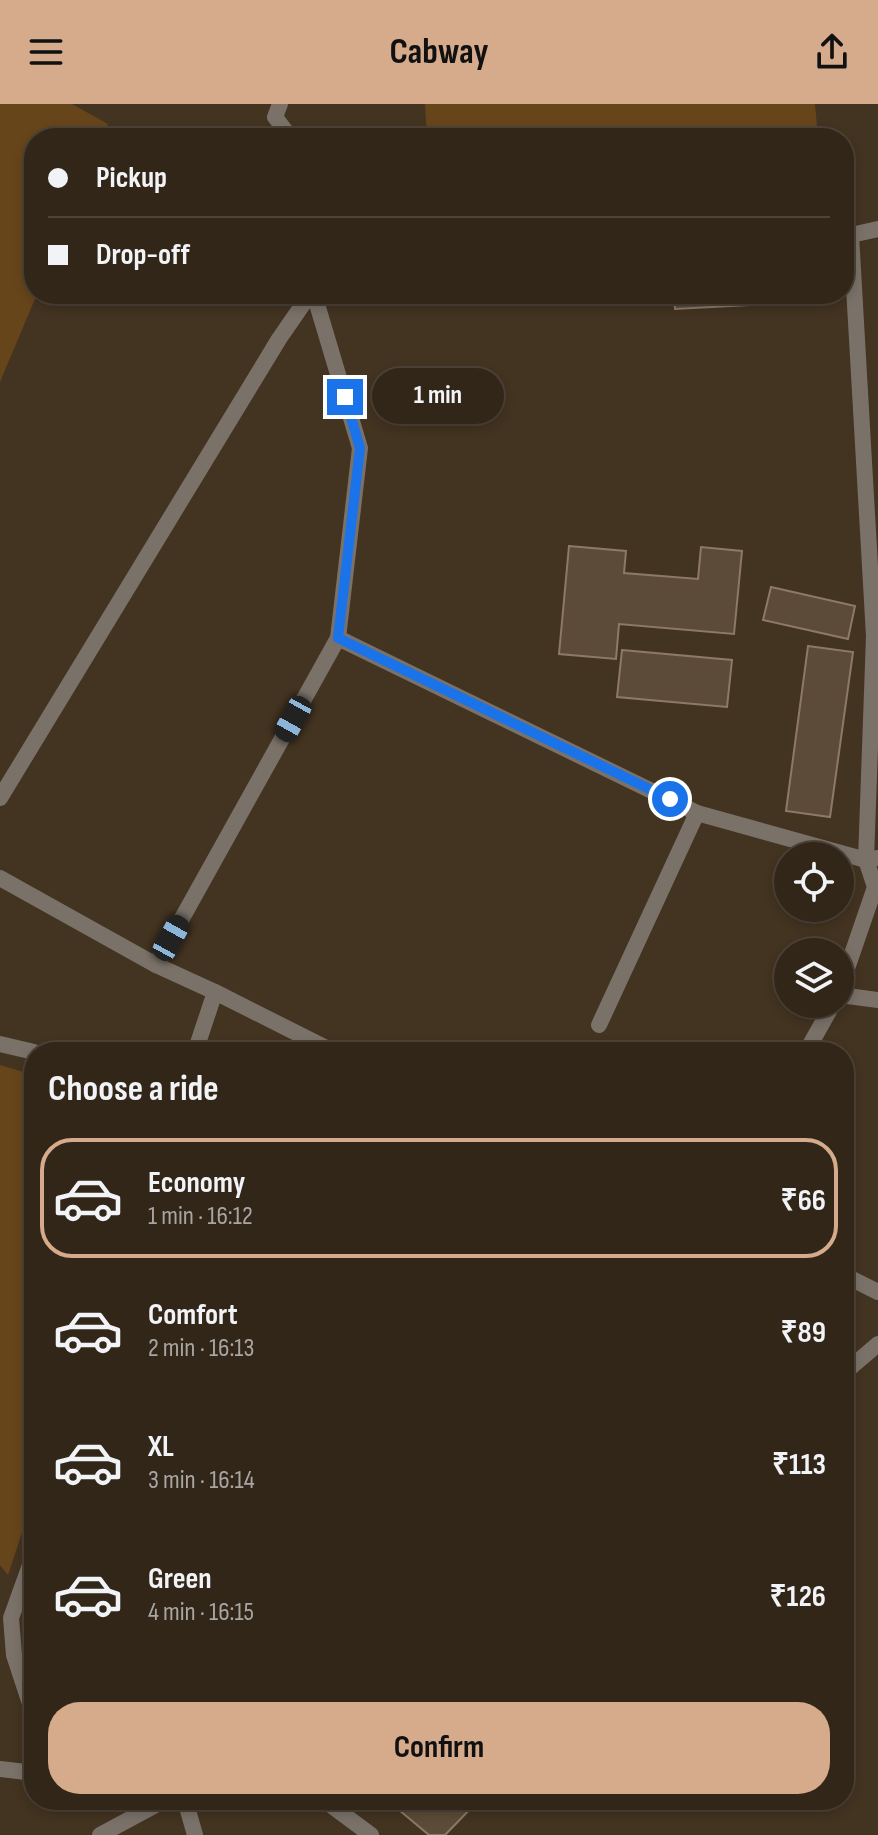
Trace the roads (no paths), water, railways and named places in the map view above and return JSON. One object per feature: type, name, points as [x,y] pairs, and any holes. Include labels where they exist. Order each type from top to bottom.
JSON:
[{"type":"street","points":[[280,104],[275,117],[283,128]]},
{"type":"street","points":[[854,234],[878,229]]},
{"type":"street","points":[[854,287],[874,636],[872,859],[875,887],[854,948]]},
{"type":"street","points":[[0,798],[279,339],[305,304]]},
{"type":"street","points":[[156,965],[338,638],[360,448],[315,304]]},
{"type":"street","points":[[338,638],[697,813],[872,859]]},
{"type":"street","points":[[599,1025],[697,813]]},
{"type":"street","points":[[0,878],[156,965],[314,1042]]},
{"type":"street","points":[[198,1042],[215,992]]},
{"type":"street","points":[[854,997],[878,1000]]},
{"type":"street","points":[[812,1042],[825,1018]]},
{"type":"street","points":[[0,1044],[24,1050]]},
{"type":"street","points":[[854,1280],[878,1292]]},
{"type":"street","points":[[854,1364],[878,1344]]},
{"type":"street","points":[[24,1582],[11,1618],[14,1655],[24,1686]]},
{"type":"street","points":[[0,1769],[24,1772]]},
{"type":"street","points":[[100,1835],[146,1810]]},
{"type":"street","points":[[188,1810],[195,1835]]},
{"type":"street","points":[[337,1810],[371,1835]]}]
